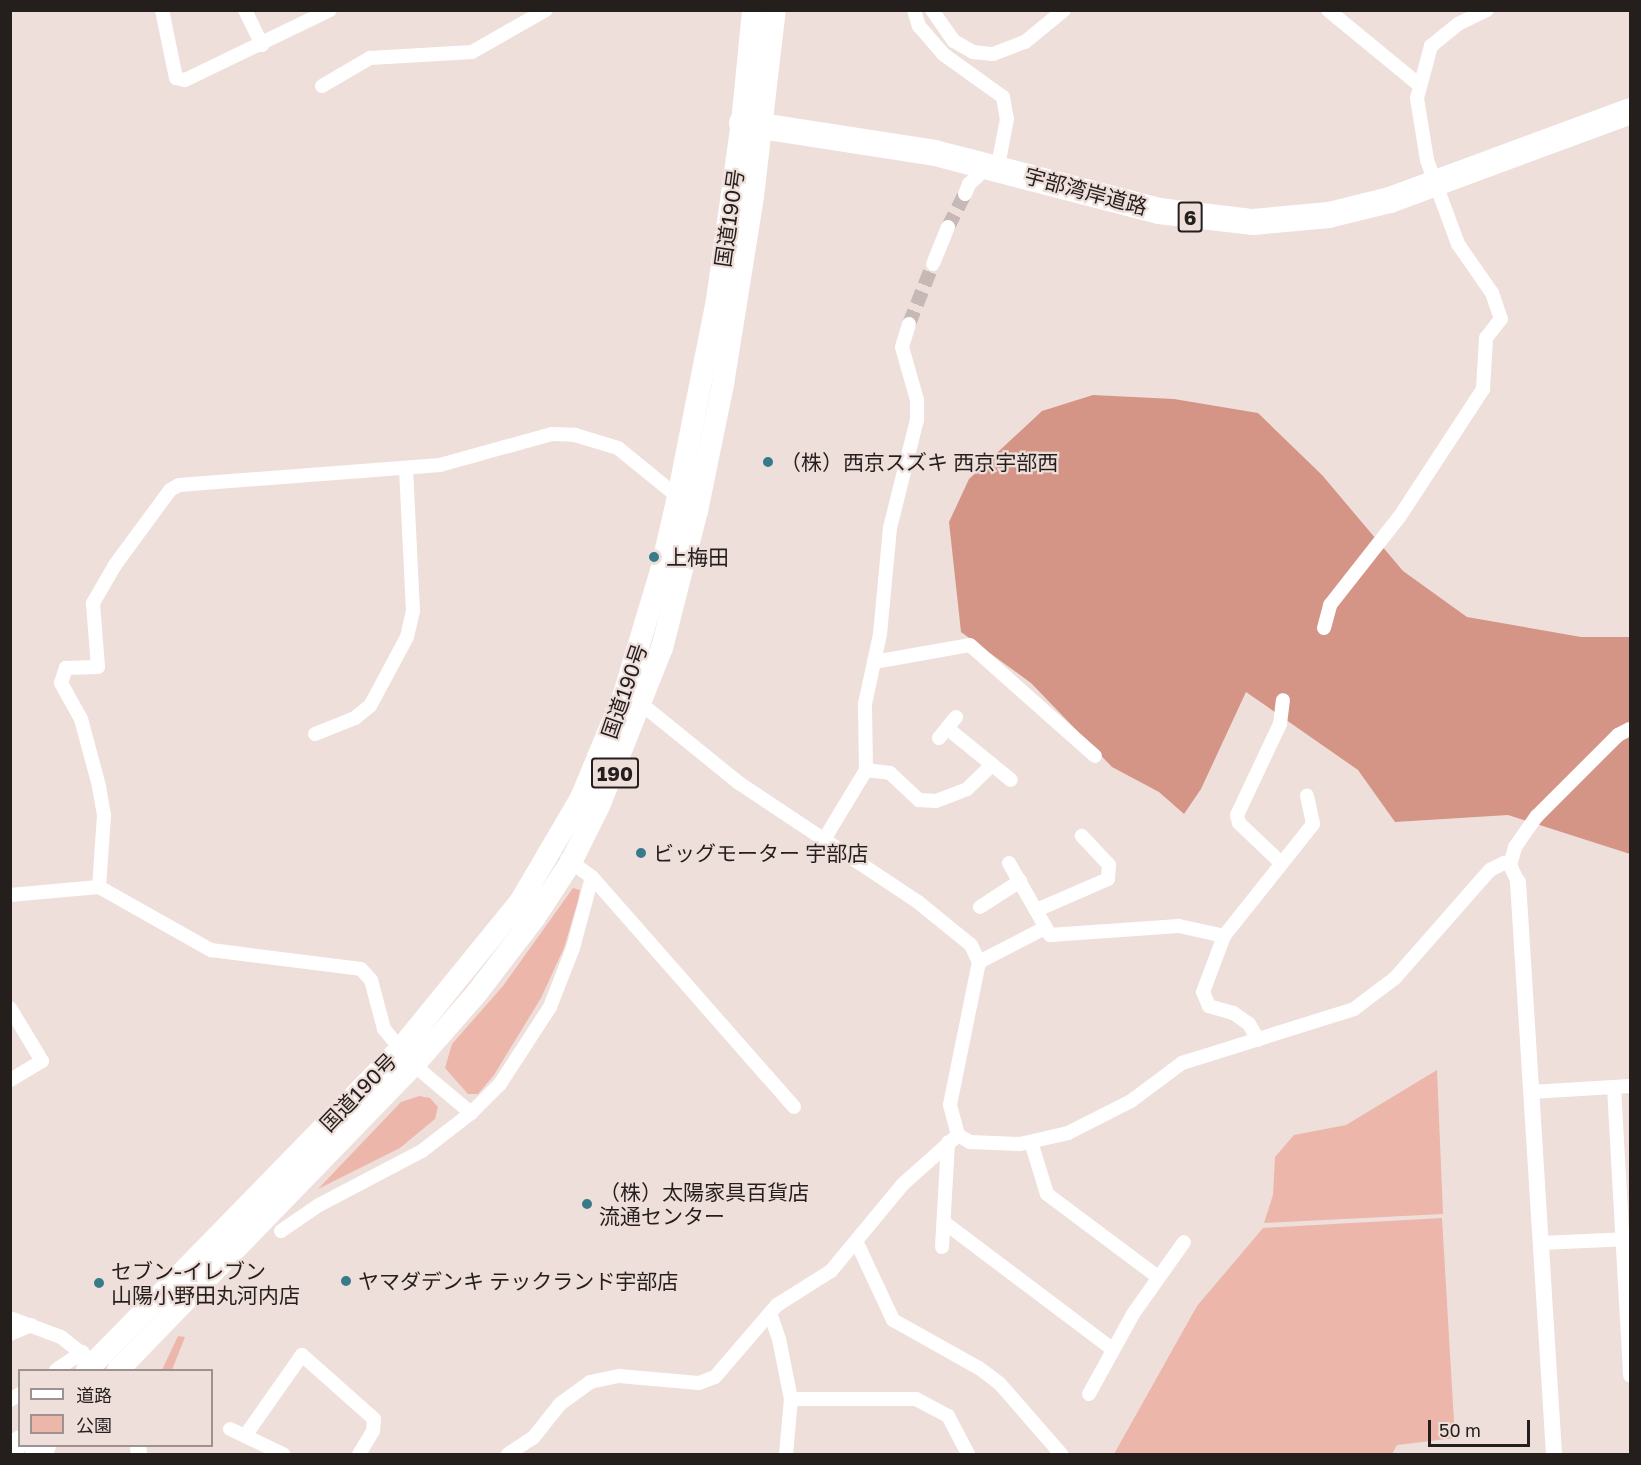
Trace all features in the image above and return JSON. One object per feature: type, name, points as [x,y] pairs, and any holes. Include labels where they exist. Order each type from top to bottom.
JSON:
[{"type":"highway","name":"国道190号","points":[[120,1369],[408,1056],[491,941],[562,856],[602,753],[662,648],[697,511],[723,384],[752,125],[753,10]]},
{"type":"highway","name":"国道190号","points":[[633,698],[678,497],[775,10]]},
{"type":"highway","name":"宇部湾岸道路","points":[[752,125],[935,153],[1169,213],[1253,222],[1329,215],[1390,200],[1630,111]]},
{"type":"highway","name":"国道190号","points":[[91,1364],[408,1056]]},
{"type":"street","points":[[162,10],[176,78],[194,79],[330,10]]},
{"type":"street","points":[[245,10],[262,45]]},
{"type":"street","points":[[322,86],[370,58],[472,52],[546,10]]},
{"type":"street","points":[[914,10],[920,26],[943,54],[1003,97],[1007,119],[1000,155]]},
{"type":"street","points":[[932,10],[954,41],[973,51],[993,54],[1025,42],[1064,10]]},
{"type":"street","points":[[1328,10],[1418,84]]},
{"type":"street","points":[[1324,628],[1330,605],[1400,516],[1483,389],[1486,338],[1501,319],[1492,293],[1458,244],[1427,160],[1417,112],[1418,84],[1431,45],[1440,35],[1487,10]]},
{"type":"street","points":[[965,194],[969,184],[979,176]]},
{"type":"street","points":[[933,264],[948,226]]},
{"type":"street","points":[[825,838],[866,771],[865,704],[874,662],[890,528],[917,420],[917,400],[902,347],[909,324]]},
{"type":"street","points":[[99,887],[104,825],[99,786],[81,719],[61,683],[66,668],[98,667],[93,603],[144,525],[179,485],[406,470],[466,460],[538,436],[575,435],[618,448],[678,497]]},
{"type":"street","points":[[315,734],[356,718],[370,706],[407,637],[413,611],[406,470]]},
{"type":"street","points":[[874,662],[970,645],[1095,756]]},
{"type":"street","points":[[633,698],[739,783],[825,838],[961,934],[977,954],[979,962],[951,1090],[953,1138],[942,1247]]},
{"type":"street","points":[[1281,863],[1239,822],[1237,815],[1280,724],[1283,700]]},
{"type":"street","points":[[948,728],[1011,780]]},
{"type":"street","points":[[1510,866],[1515,847],[1537,816],[1618,735],[1630,729]]},
{"type":"street","points":[[866,771],[890,773],[919,800],[936,801],[967,789],[992,765]]},
{"type":"street","points":[[1258,1040],[1249,1024],[1204,1000],[1209,969],[1224,936],[1313,824],[1307,796]]},
{"type":"street","points":[[1039,909],[1108,879],[1109,865],[1082,836]]},
{"type":"street","points":[[562,856],[592,877],[794,1107]]},
{"type":"street","points":[[1009,863],[1039,909],[1045,928],[1050,935],[1179,926],[1224,936]]},
{"type":"street","points":[[953,1138],[970,1142],[1031,1142],[1084,1126],[1131,1101],[1182,1063],[1220,1048],[1258,1040],[1333,1018],[1368,1002],[1442,927],[1490,870],[1504,863],[1510,866],[1518,882],[1554,1455]]},
{"type":"street","points":[[281,1230],[319,1205],[422,1151],[471,1113],[500,1084],[550,1006],[573,948],[592,877]]},
{"type":"street","points":[[980,907],[1020,880]]},
{"type":"street","points":[[10,895],[99,887],[211,950],[361,969],[370,980],[384,1029],[408,1056],[471,1113]]},
{"type":"street","points":[[979,962],[1045,928]]},
{"type":"street","points":[[10,1008],[42,1061],[10,1080]]},
{"type":"street","points":[[1531,1092],[1630,1086]]},
{"type":"street","points":[[1614,1087],[1624,1163],[1630,1376]]},
{"type":"street","points":[[508,1455],[533,1438],[560,1404],[590,1382],[619,1376],[699,1383],[715,1377],[770,1313],[796,1290],[831,1271],[857,1243],[903,1184],[953,1138]]},
{"type":"street","points":[[1031,1142],[1047,1194],[1158,1277]]},
{"type":"street","points":[[945,1223],[1112,1349]]},
{"type":"street","points":[[1541,1243],[1626,1239]]},
{"type":"street","points":[[1089,1394],[1112,1349],[1158,1277],[1184,1242]]},
{"type":"street","points":[[857,1243],[893,1320],[979,1368],[1000,1384],[1061,1455]]},
{"type":"street","points":[[770,1313],[779,1339],[791,1399],[786,1455]]},
{"type":"street","points":[[10,1318],[61,1337],[91,1364]]},
{"type":"street","points":[[10,1334],[31,1325]]},
{"type":"street","points":[[245,1436],[302,1355],[374,1419],[373,1431],[359,1455]]},
{"type":"street","points":[[66,1369],[91,1364]]},
{"type":"street","points":[[791,1399],[916,1399],[948,1416],[968,1455]]},
{"type":"street","points":[[230,1428],[283,1455]]},
{"type":"green space","points":[[573,888],[580,890],[578,901],[564,948],[541,998],[494,1075],[478,1094],[468,1094],[445,1068],[452,1044],[503,986]]},
{"type":"green space","points":[[1437,1070],[1443,1214],[1264,1223],[1273,1195],[1275,1157],[1294,1135],[1346,1125]]},
{"type":"green space","points":[[419,1096],[430,1098],[438,1107],[435,1119],[400,1148],[318,1189],[401,1102]]},
{"type":"green space","points":[[1442,1218],[1455,1438],[1397,1445],[1392,1454],[1114,1454],[1197,1306],[1263,1228]]},
{"type":"green space","points":[[178,1336],[185,1337],[172,1369],[162,1369]]},
{"type":"shaded area","points":[[1093,395],[1174,399],[1258,413],[1322,475],[1403,571],[1467,617],[1581,637],[1630,637],[1630,854],[1508,815],[1395,822],[1358,770],[1246,692],[1201,789],[1184,814],[1159,792],[1112,767],[1031,683],[961,632],[949,522],[969,479],[1042,411]]},
{"type":"tunnel","points":[[948,227],[965,194]]},
{"type":"tunnel","points":[[909,324],[933,264]]},
{"type":"place","name":"（株）西京スズキ 西京宇部西","points":[[768,462]]},
{"type":"place","name":"上梅田","points":[[654,557]]},
{"type":"place","name":"ビッグモーター 宇部店","points":[[641,853]]},
{"type":"place","name":"（株）太陽家具百貨店 流通センター","points":[[587,1204]]},
{"type":"place","name":"ヤマダデンキ テックランド宇部店","points":[[346,1281]]},
{"type":"place","name":"セブン-イレブン 山陽小野田丸河内店","points":[[99,1283]]}]
